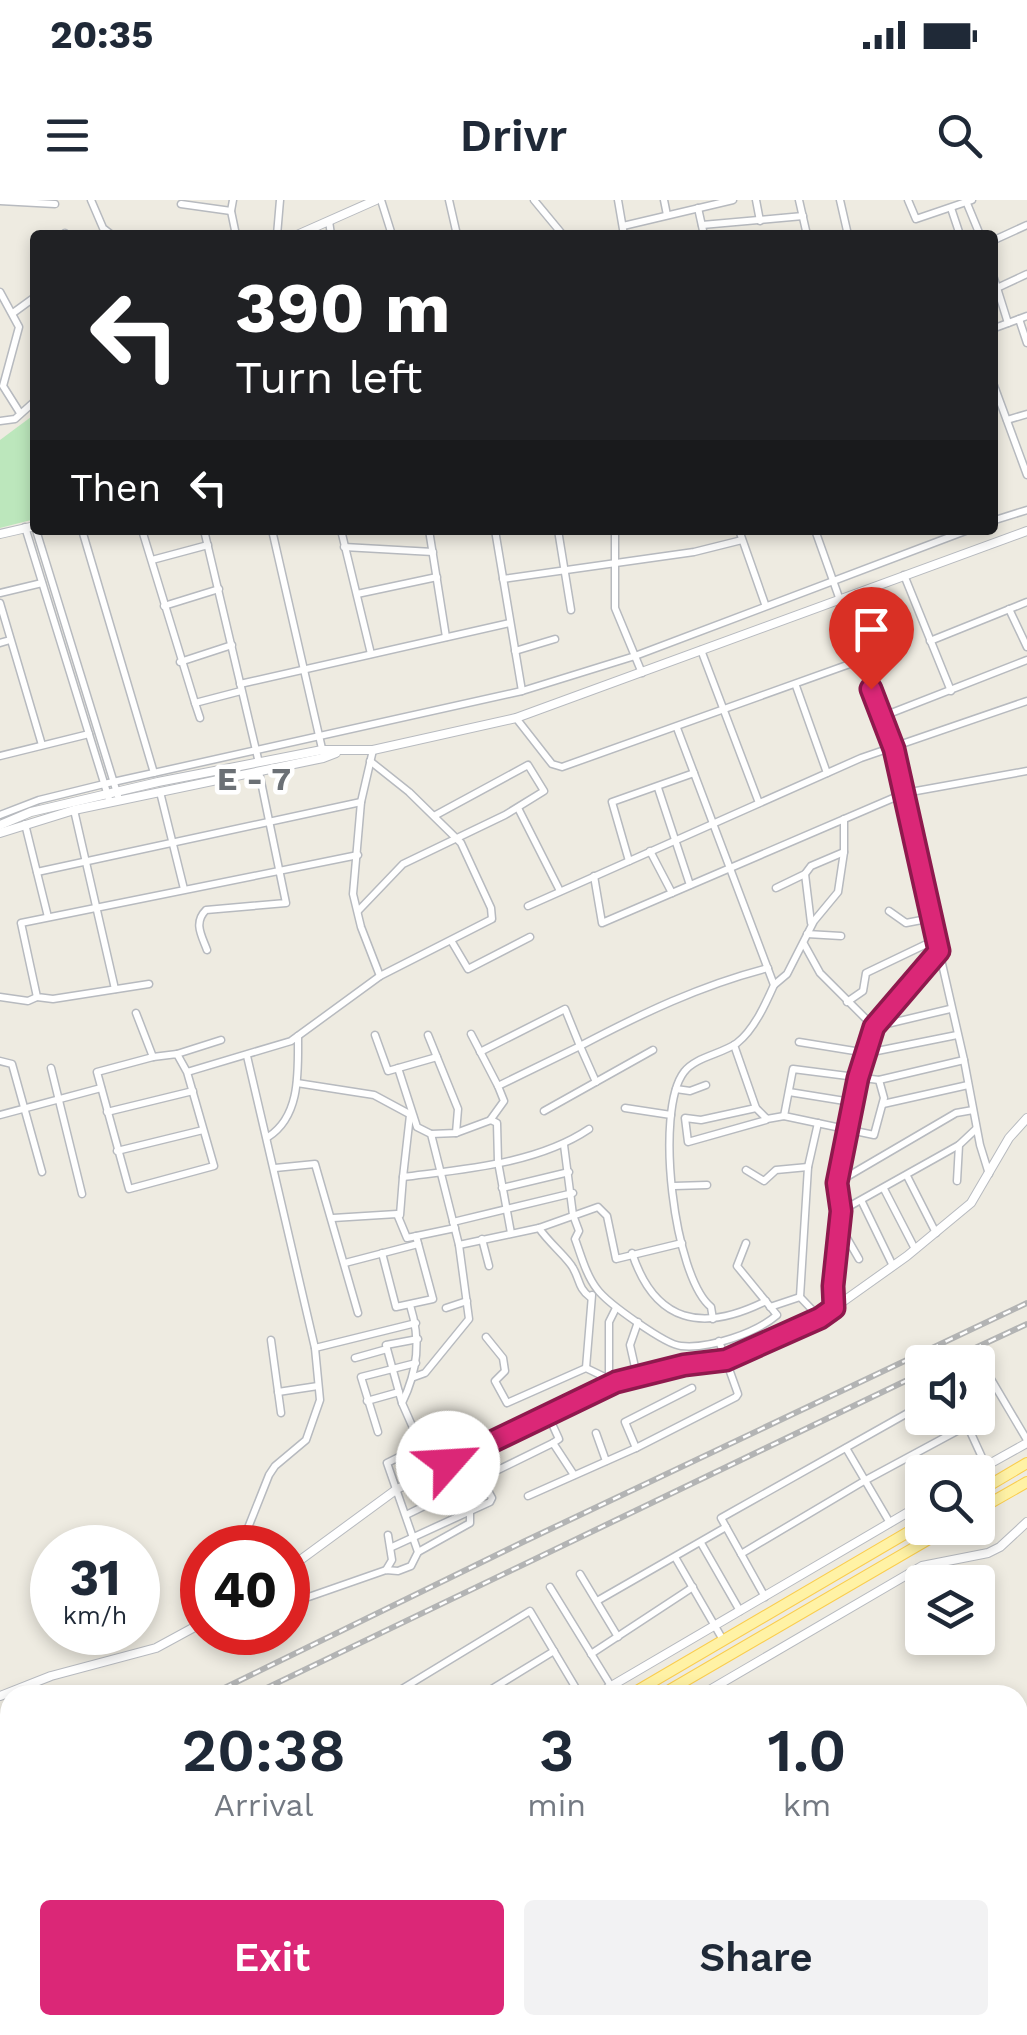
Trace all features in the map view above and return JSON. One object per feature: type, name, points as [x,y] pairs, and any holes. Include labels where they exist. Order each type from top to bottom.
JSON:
[{"type":"main road","points":[[995,1482],[1027,1463]]},
{"type":"main road","points":[[995,1500],[1027,1482]]},
{"type":"main road","points":[[647,1685],[905,1534]]},
{"type":"main road","points":[[678,1685],[919,1545]]},
{"type":"street","points":[[91,200],[106,230]]},
{"type":"street","points":[[233,200],[235,230]]},
{"type":"street","points":[[277,230],[280,200]]},
{"type":"street","points":[[309,230],[378,200],[390,230]]},
{"type":"street","points":[[450,200],[456,230]]},
{"type":"street","points":[[534,200],[559,230]]},
{"type":"street","points":[[618,200],[623,230]]},
{"type":"street","points":[[664,200],[667,215]]},
{"type":"street","points":[[622,226],[733,200]]},
{"type":"street","points":[[756,200],[760,220]]},
{"type":"street","points":[[799,200],[806,230]]},
{"type":"street","points":[[840,200],[847,230]]},
{"type":"street","points":[[908,200],[914,219],[968,200],[978,230]]},
{"type":"street","points":[[0,201],[55,204]]},
{"type":"street","points":[[181,204],[232,211]]},
{"type":"street","points":[[698,208],[703,230]]},
{"type":"street","points":[[951,208],[958,230]]},
{"type":"street","points":[[702,225],[802,216]]},
{"type":"street","points":[[329,222],[330,230]]},
{"type":"street","points":[[998,238],[1027,226]]},
{"type":"street","points":[[998,288],[1027,274]]},
{"type":"street","points":[[998,291],[1008,323]]},
{"type":"street","points":[[0,292],[19,328],[4,389],[20,413]]},
{"type":"street","points":[[13,313],[30,301]]},
{"type":"street","points":[[998,327],[1023,318],[1027,343]]},
{"type":"street","points":[[998,397],[1027,475]]},
{"type":"street","points":[[0,421],[15,418],[30,404]]},
{"type":"street","points":[[1006,420],[1027,414]]},
{"type":"street","points":[[998,520],[1027,510]]},
{"type":"street","points":[[0,534],[30,528]]},
{"type":"street","points":[[0,815],[39,800],[159,787],[323,754],[373,750],[516,718],[1027,531]]},
{"type":"street","points":[[34,535],[42,583],[88,734],[112,792]]},
{"type":"street","points":[[35,535],[112,792]]},
{"type":"street","points":[[85,535],[159,787],[184,888]]},
{"type":"street","points":[[144,535],[200,718]]},
{"type":"street","points":[[205,535],[257,752],[286,903],[213,909],[201,915],[199,927],[207,950]]},
{"type":"street","points":[[273,535],[323,754]]},
{"type":"street","points":[[342,535],[371,654]]},
{"type":"street","points":[[431,535],[446,638]]},
{"type":"street","points":[[496,535],[522,691]]},
{"type":"street","points":[[559,535],[572,610]]},
{"type":"street","points":[[615,535],[615,608],[642,672]]},
{"type":"street","points":[[740,535],[765,605]]},
{"type":"street","points":[[816,535],[894,749],[989,1174]]},
{"type":"street","points":[[0,833],[74,810],[154,773],[522,691],[635,656],[945,535]]},
{"type":"street","points":[[503,579],[694,552],[742,540]]},
{"type":"street","points":[[152,560],[208,545]]},
{"type":"street","points":[[344,547],[433,552]]},
{"type":"street","points":[[904,574],[951,691]]},
{"type":"street","points":[[356,594],[436,578]]},
{"type":"street","points":[[0,593],[42,583]]},
{"type":"street","points":[[164,606],[219,589]]},
{"type":"street","points":[[0,602],[42,745]]},
{"type":"street","points":[[930,641],[1027,602]]},
{"type":"street","points":[[1009,609],[1027,646]]},
{"type":"street","points":[[194,704],[305,668],[510,623]]},
{"type":"street","points":[[516,651],[555,639]]},
{"type":"street","points":[[0,643],[10,640]]},
{"type":"street","points":[[180,662],[232,646]]},
{"type":"street","points":[[701,650],[759,804]]},
{"type":"street","points":[[516,718],[558,768],[860,660]]},
{"type":"street","points":[[881,717],[1027,660]]},
{"type":"street","points":[[796,686],[827,773]]},
{"type":"street","points":[[528,906],[860,758],[1027,700]]},
{"type":"street","points":[[678,728],[774,985]]},
{"type":"street","points":[[0,756],[88,734]]},
{"type":"street","points":[[373,750],[361,802],[353,882],[358,911],[380,976]]},
{"type":"street","points":[[187,1072],[247,1056],[298,1036],[380,976],[488,924],[493,915],[472,864],[456,838],[370,761]]},
{"type":"street","points":[[358,911],[403,864],[544,793],[530,765],[434,816]]},
{"type":"street","points":[[594,876],[602,923],[905,793],[1027,770]]},
{"type":"street","points":[[629,861],[612,802],[694,773]]},
{"type":"street","points":[[658,788],[690,885]]},
{"type":"street","points":[[0,824],[112,792]]},
{"type":"street","points":[[37,872],[361,802]]},
{"type":"street","points":[[518,808],[560,891]]},
{"type":"street","points":[[74,810],[115,989]]},
{"type":"street","points":[[713,1319],[712,1307],[701,1299],[690,1275],[676,1226],[670,1156],[676,1090],[686,1068],[741,1040],[774,985],[787,974],[807,934],[838,892],[844,820]]},
{"type":"street","points":[[25,823],[48,917]]},
{"type":"street","points":[[650,851],[672,893]]},
{"type":"street","points":[[776,888],[805,874],[811,866],[844,852]]},
{"type":"street","points":[[37,997],[22,923],[358,855]]},
{"type":"street","points":[[805,874],[812,926]]},
{"type":"street","points":[[889,910],[906,922],[932,918]]},
{"type":"street","points":[[807,934],[840,936]]},
{"type":"street","points":[[452,942],[468,969],[530,937]]},
{"type":"street","points":[[847,1002],[863,991],[866,973],[936,939]]},
{"type":"street","points":[[804,944],[820,972],[874,1027]]},
{"type":"street","points":[[834,1308],[841,1211],[837,1183],[858,1078],[874,1027],[939,951]]},
{"type":"street","points":[[498,1086],[653,1008],[721,981],[768,968]]},
{"type":"street","points":[[0,998],[53,999],[149,984]]},
{"type":"street","points":[[480,1052],[565,1008],[596,1082]]},
{"type":"street","points":[[874,1027],[951,1008]]},
{"type":"street","points":[[136,1013],[152,1056]]},
{"type":"street","points":[[398,1068],[417,1127],[431,1134],[456,1133],[491,1120],[504,1101],[471,1034]]},
{"type":"street","points":[[374,1035],[386,1070],[437,1057]]},
{"type":"street","points":[[428,1035],[458,1109],[456,1133]]},
{"type":"street","points":[[799,1042],[867,1053],[956,1035]]},
{"type":"street","points":[[268,1137],[281,1128],[297,1083],[298,1036]]},
{"type":"street","points":[[177,1054],[187,1072],[214,1166],[129,1190],[98,1072],[220,1040]]},
{"type":"street","points":[[734,1045],[756,1108],[767,1119]]},
{"type":"street","points":[[544,1110],[653,1050]]},
{"type":"street","points":[[247,1056],[315,1348],[320,1400],[306,1440],[275,1466],[249,1525]]},
{"type":"street","points":[[784,1116],[793,1069],[880,1080],[964,1060]]},
{"type":"street","points":[[0,1062],[12,1064],[42,1172]]},
{"type":"street","points":[[51,1068],[82,1194]]},
{"type":"street","points":[[685,1118],[688,1142],[784,1116],[874,1134],[883,1104],[880,1080]]},
{"type":"street","points":[[297,1083],[374,1096],[412,1116]]},
{"type":"street","points":[[676,1090],[690,1091],[706,1085]]},
{"type":"street","points":[[883,1104],[968,1085]]},
{"type":"street","points":[[0,1115],[102,1088]]},
{"type":"street","points":[[107,1112],[193,1092]]},
{"type":"street","points":[[789,1092],[851,1102]]},
{"type":"street","points":[[625,1108],[701,1120],[756,1108]]},
{"type":"street","points":[[837,1183],[956,1113],[973,1110]]},
{"type":"street","points":[[412,1116],[400,1217],[407,1238],[417,1240]]},
{"type":"street","points":[[310,1554],[397,1489],[613,1381],[726,1360],[820,1318],[971,1203],[1009,1138],[1027,1118]]},
{"type":"street","points":[[491,1120],[500,1127],[498,1162],[511,1233]]},
{"type":"street","points":[[818,1123],[808,1167],[800,1297],[820,1318]]},
{"type":"street","points":[[841,1211],[959,1145],[976,1128]]},
{"type":"street","points":[[403,1176],[498,1162],[564,1145],[589,1129]]},
{"type":"street","points":[[117,1151],[203,1130]]},
{"type":"street","points":[[414,1378],[424,1373],[469,1319],[459,1245],[431,1134]]},
{"type":"street","points":[[564,1145],[573,1215],[579,1232],[575,1238],[596,1289],[616,1308],[679,1346],[752,1332],[777,1315],[737,1266],[746,1242]]},
{"type":"street","points":[[957,1181],[959,1145]]},
{"type":"street","points":[[275,1168],[315,1164],[358,1313]]},
{"type":"street","points":[[746,1170],[764,1181],[776,1170],[808,1167]]},
{"type":"street","points":[[502,1188],[569,1172]]},
{"type":"street","points":[[907,1176],[936,1233]]},
{"type":"street","points":[[674,1186],[706,1185]]},
{"type":"street","points":[[884,1189],[915,1249]]},
{"type":"street","points":[[345,1263],[454,1225],[572,1194]]},
{"type":"street","points":[[862,1202],[893,1266]]},
{"type":"street","points":[[459,1245],[539,1228],[598,1207],[608,1216],[616,1258],[682,1243]]},
{"type":"street","points":[[332,1218],[397,1214],[400,1217]]},
{"type":"street","points":[[840,1225],[859,1259]]},
{"type":"street","points":[[539,1228],[550,1246],[571,1264],[581,1290],[590,1297]]},
{"type":"street","points":[[482,1239],[489,1266]]},
{"type":"street","points":[[382,1253],[396,1308],[434,1298],[417,1240]]},
{"type":"street","points":[[632,1253],[639,1275],[652,1294],[676,1316],[713,1319],[800,1297]]},
{"type":"street","points":[[586,1368],[590,1297],[596,1289]]},
{"type":"street","points":[[446,1308],[468,1300]]},
{"type":"street","points":[[402,1404],[416,1363],[418,1338],[410,1305]]},
{"type":"street","points":[[613,1381],[608,1322],[616,1308]]},
{"type":"street","points":[[637,1376],[630,1345],[638,1322]]},
{"type":"street","points":[[315,1348],[416,1323]]},
{"type":"street","points":[[486,1337],[504,1358],[505,1370],[495,1381],[507,1403],[586,1368],[613,1381]]},
{"type":"street","points":[[310,1597],[386,1570],[398,1572],[411,1566],[418,1552],[387,1462],[421,1446],[402,1404],[386,1346],[418,1338]]},
{"type":"street","points":[[272,1340],[281,1413]]},
{"type":"street","points":[[528,1496],[736,1398],[738,1394],[719,1341]]},
{"type":"street","points":[[355,1358],[387,1349]]},
{"type":"street","points":[[378,1432],[361,1377],[416,1363]]},
{"type":"street","points":[[995,1384],[1027,1442],[995,1461]]},
{"type":"street","points":[[278,1392],[318,1386]]},
{"type":"street","points":[[636,1448],[625,1422],[692,1388]]},
{"type":"street","points":[[368,1401],[399,1392]]},
{"type":"street","points":[[406,1515],[560,1439],[548,1415]]},
{"type":"street","points":[[765,1597],[721,1518],[905,1415]]},
{"type":"street","points":[[596,1433],[606,1461]]},
{"type":"street","points":[[741,1554],[943,1435]]},
{"type":"street","points":[[552,1442],[574,1475]]},
{"type":"street","points":[[846,1448],[891,1524]]},
{"type":"street","points":[[392,1547],[492,1500],[480,1478]]},
{"type":"street","points":[[418,1552],[470,1523],[470,1510]]},
{"type":"street","points":[[613,1685],[905,1515]]},
{"type":"street","points":[[717,1685],[922,1566],[988,1553],[1027,1522]]},
{"type":"street","points":[[597,1601],[726,1527]]},
{"type":"street","points":[[386,1570],[392,1560],[388,1535]]},
{"type":"street","points":[[701,1543],[740,1612]]},
{"type":"street","points":[[675,1557],[724,1640]]},
{"type":"street","points":[[580,1574],[618,1637]]},
{"type":"street","points":[[550,1587],[610,1685]]},
{"type":"street","points":[[591,1654],[693,1588]]},
{"type":"street","points":[[408,1685],[530,1611],[574,1685]]},
{"type":"street","points":[[28,1685],[156,1648],[180,1635]]},
{"type":"street","points":[[499,1685],[554,1652]]},
{"type":"green space","points":[[30,418],[30,520],[0,528],[0,440]]},
{"type":"railway","points":[[230,1685],[1027,1303]]},
{"type":"railway","points":[[982,1345],[1027,1324]]},
{"type":"railway","points":[[273,1685],[905,1381]]},
{"type":"district","name":"E - 7","points":[[254,779]]},
{"type":"route","points":[[448,1463],[616,1382],[684,1365],[726,1360],[834,1308],[841,1211],[837,1183],[858,1078],[874,1027],[939,951],[894,749],[871,689]]}]
